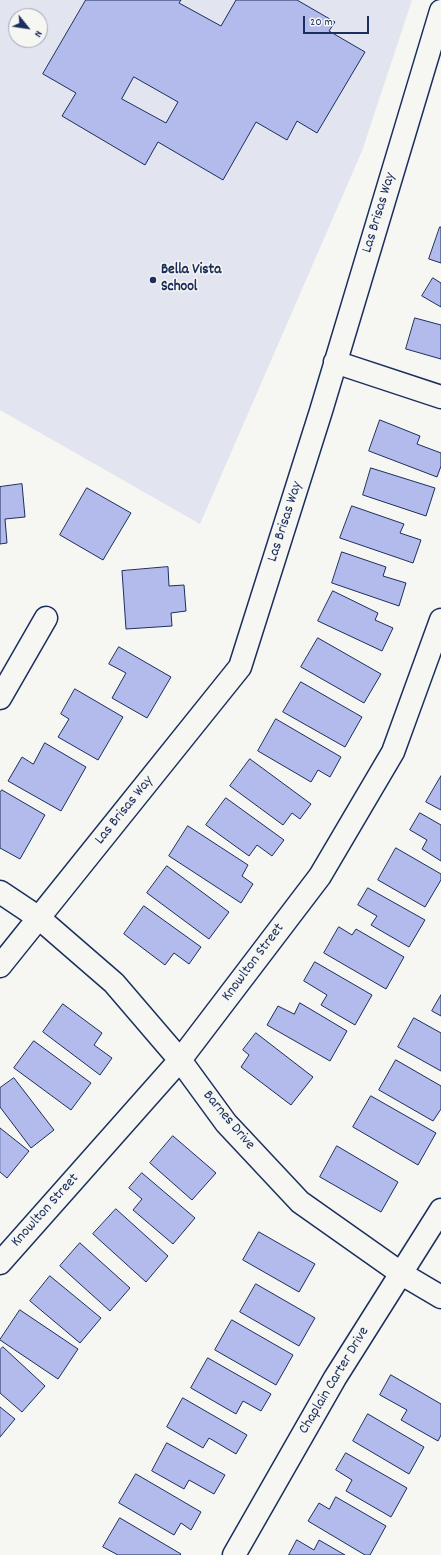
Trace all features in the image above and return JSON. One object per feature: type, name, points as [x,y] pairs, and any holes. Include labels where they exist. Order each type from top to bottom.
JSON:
[{"type":"street","name":"Las Brisas Way","points":[[0,966],[240,667],[335,362],[441,11]]},
{"type":"street","points":[[335,362],[441,397]]},
{"type":"street","points":[[0,698],[46,618]]},
{"type":"street","name":"Knowlton Street","points":[[0,1263],[180,1060],[320,876],[393,752],[441,620]]},
{"type":"street","name":"Barnes Drive","points":[[0,892],[39,918],[114,983],[180,1060],[226,1123],[300,1202],[402,1274],[441,1297]]},
{"type":"street","name":"Chaplain Carter Drive","points":[[234,1555],[335,1378],[441,1210]]},
{"type":"shaded area","name":"Bella Vista School","points":[[0,0],[412,0],[362,151],[200,524],[0,410]]},
{"type":"building","points":[[86,0],[181,0],[179,3],[221,26],[236,0],[297,0],[335,22],[329,31],[365,52],[317,133],[297,121],[287,140],[256,122],[223,180],[158,142],[145,165],[62,116],[76,93],[43,74]],"holes":[[[134,77],[178,102],[166,123],[122,99]]]},
{"type":"building","points":[[441,227],[441,263],[429,259]]},
{"type":"building","points":[[433,278],[441,283],[441,307],[422,296]]},
{"type":"building","points":[[415,318],[441,325],[441,359],[406,349]]},
{"type":"building","points":[[380,420],[420,436],[417,444],[441,453],[441,466],[437,477],[369,451]]},
{"type":"building","points":[[371,468],[435,488],[426,516],[363,495]]},
{"type":"building","points":[[22,484],[25,517],[5,519],[7,543],[0,544],[0,487]]},
{"type":"building","points":[[87,488],[131,513],[103,560],[60,535]]},
{"type":"building","points":[[352,506],[404,524],[400,533],[421,540],[413,563],[340,538]]},
{"type":"building","points":[[342,552],[386,567],[383,576],[406,583],[399,606],[332,583]]},
{"type":"building","points":[[168,567],[169,586],[184,585],[186,611],[171,613],[172,626],[126,629],[122,571]]},
{"type":"building","points":[[333,591],[378,613],[375,620],[393,628],[382,651],[318,621]]},
{"type":"building","points":[[318,638],[381,674],[364,703],[301,667]]},
{"type":"building","points":[[119,647],[171,677],[147,718],[112,698],[126,673],[109,664]]},
{"type":"building","points":[[301,682],[362,717],[345,747],[283,712]]},
{"type":"building","points":[[75,689],[123,717],[98,760],[58,737],[69,719],[61,714]]},
{"type":"building","points":[[276,719],[341,757],[330,777],[318,770],[311,782],[258,751]]},
{"type":"building","points":[[45,743],[86,767],[61,811],[8,781],[22,757],[33,764]]},
{"type":"building","points":[[250,759],[311,804],[300,819],[292,813],[283,825],[230,786]]},
{"type":"building","points":[[441,776],[441,810],[426,802]]},
{"type":"building","points":[[2,790],[45,815],[20,859],[0,848],[0,793]]},
{"type":"building","points":[[226,798],[284,840],[272,856],[257,845],[249,856],[206,825]]},
{"type":"building","points":[[420,813],[441,825],[441,861],[422,849],[427,840],[410,830]]},
{"type":"building","points":[[188,826],[248,865],[242,876],[253,884],[241,903],[169,856]]},
{"type":"building","points":[[396,848],[441,874],[441,880],[425,907],[378,880]]},
{"type":"building","points":[[167,866],[229,912],[209,939],[147,893]]},
{"type":"building","points":[[368,888],[425,920],[409,947],[371,925],[377,916],[358,905]]},
{"type":"building","points":[[144,906],[201,947],[189,964],[174,953],[165,965],[124,934]]},
{"type":"building","points":[[339,927],[352,935],[356,929],[404,957],[386,989],[324,953]]},
{"type":"building","points":[[315,962],[372,995],[355,1025],[321,1005],[327,995],[304,981]]},
{"type":"building","points":[[441,995],[441,1016],[432,1011]]},
{"type":"building","points":[[300,1003],[347,1031],[330,1061],[267,1025],[278,1006],[294,1014]]},
{"type":"building","points":[[63,1004],[102,1033],[94,1045],[112,1058],[100,1075],[43,1032]]},
{"type":"building","points":[[414,1018],[441,1033],[441,1071],[398,1047]]},
{"type":"building","points":[[256,1033],[313,1077],[291,1105],[241,1067],[249,1055],[243,1050]]},
{"type":"building","points":[[34,1041],[91,1083],[71,1110],[14,1068]]},
{"type":"building","points":[[396,1060],[441,1086],[441,1109],[433,1121],[379,1090]]},
{"type":"building","points":[[14,1078],[54,1130],[31,1148],[0,1107],[0,1088]]},
{"type":"building","points":[[371,1096],[436,1133],[418,1165],[353,1127]]},
{"type":"building","points":[[0,1128],[29,1151],[7,1178],[0,1172]]},
{"type":"building","points":[[173,1136],[216,1173],[192,1200],[150,1163]]},
{"type":"building","points":[[337,1146],[398,1182],[381,1212],[320,1177]]},
{"type":"building","points":[[142,1173],[195,1218],[173,1244],[133,1210],[142,1199],[129,1188]]},
{"type":"building","points":[[116,1209],[168,1256],[146,1282],[93,1234]]},
{"type":"building","points":[[259,1232],[315,1264],[299,1292],[243,1260]]},
{"type":"building","points":[[80,1243],[130,1288],[110,1311],[60,1266]]},
{"type":"building","points":[[50,1276],[101,1318],[80,1343],[30,1301]]},
{"type":"building","points":[[256,1284],[315,1318],[299,1346],[240,1312]]},
{"type":"building","points":[[20,1310],[78,1349],[58,1379],[0,1340]]},
{"type":"building","points":[[232,1320],[293,1355],[276,1385],[215,1350]]},
{"type":"building","points":[[3,1347],[45,1386],[22,1412],[0,1393],[0,1350]]},
{"type":"building","points":[[208,1358],[271,1394],[261,1411],[243,1401],[236,1414],[191,1388]]},
{"type":"building","points":[[391,1375],[441,1404],[441,1435],[438,1441],[401,1420],[407,1410],[380,1395]]},
{"type":"building","points":[[183,1398],[247,1435],[236,1454],[209,1438],[203,1448],[167,1427]]},
{"type":"building","points":[[0,1407],[15,1419],[0,1437]]},
{"type":"building","points":[[368,1414],[424,1447],[409,1474],[353,1441]]},
{"type":"building","points":[[167,1443],[225,1475],[214,1494],[189,1480],[184,1489],[152,1471]]},
{"type":"building","points":[[346,1453],[407,1488],[391,1517],[346,1491],[352,1480],[336,1470]]},
{"type":"building","points":[[136,1474],[201,1512],[191,1530],[181,1523],[174,1535],[119,1503]]},
{"type":"building","points":[[336,1497],[386,1526],[370,1555],[365,1555],[308,1521],[319,1503],[329,1509]]},
{"type":"building","points":[[120,1518],[181,1554],[118,1555],[103,1547]]},
{"type":"building","points":[[297,1540],[314,1550],[319,1540],[345,1555],[289,1555]]},
{"type":"place","name":"Bella Vista School","points":[[153,280]]}]
